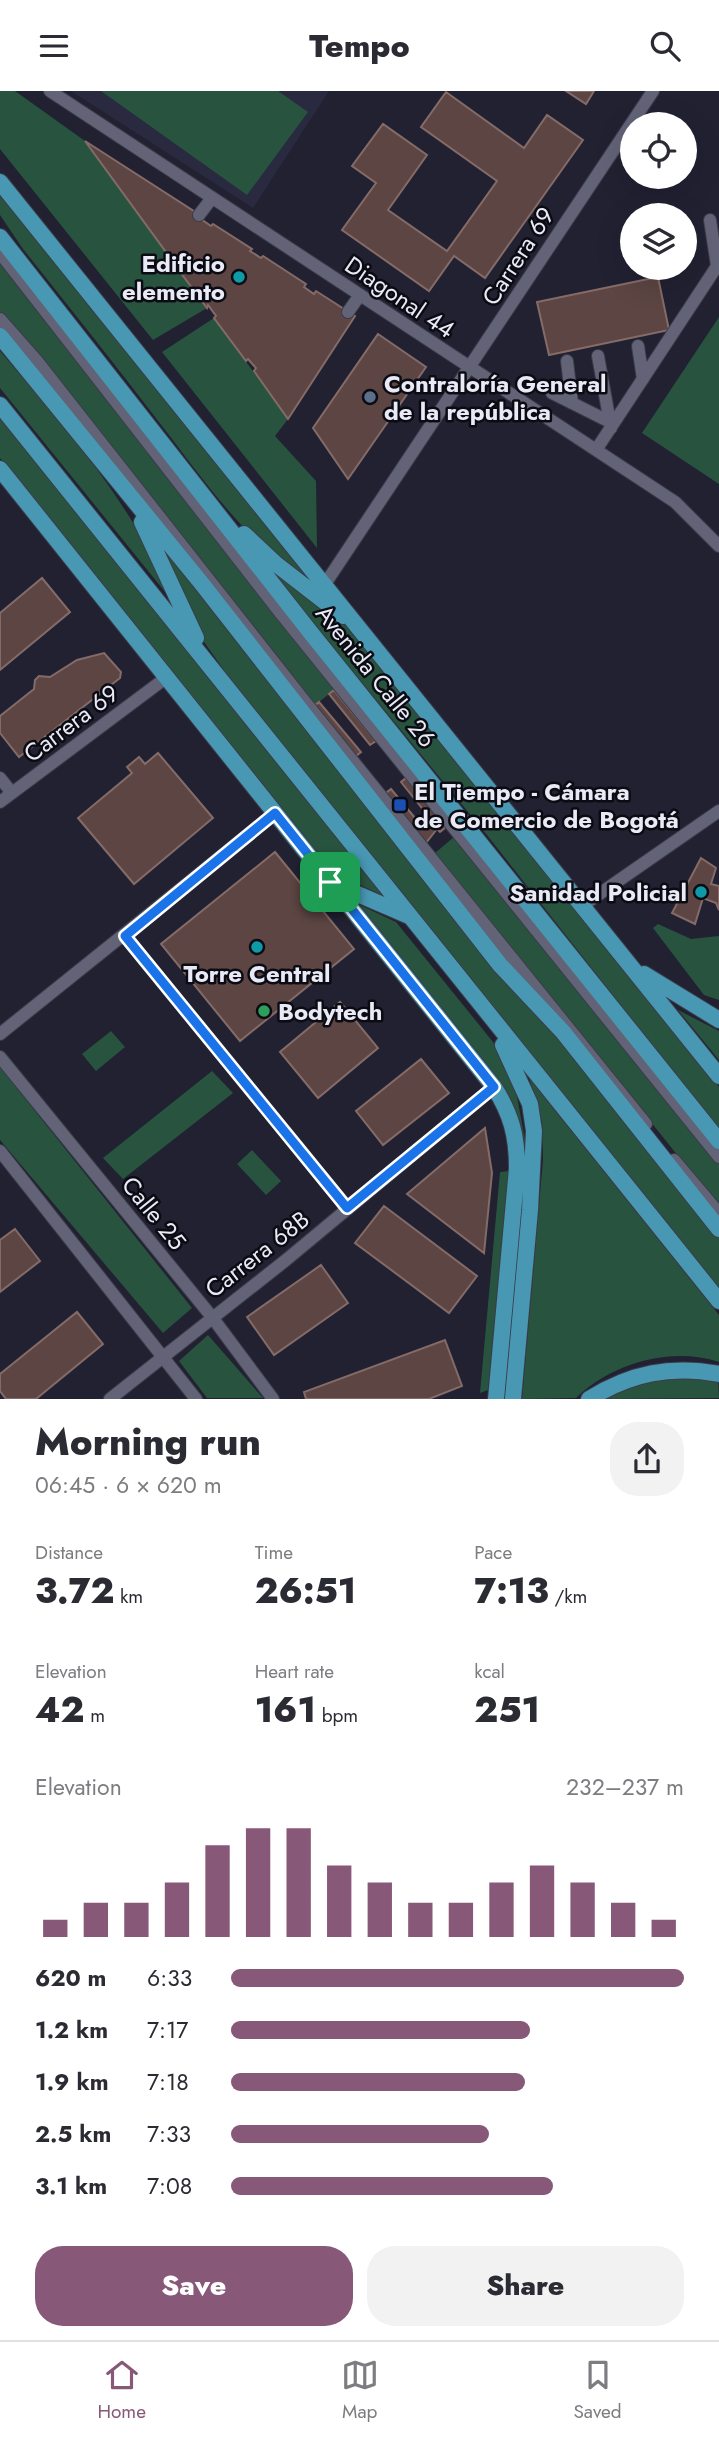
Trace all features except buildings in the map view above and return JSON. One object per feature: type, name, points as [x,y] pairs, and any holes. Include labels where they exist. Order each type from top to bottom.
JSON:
[{"type":"main road","name":"Avenida Calle 26","points":[[0,182],[719,1076]]},
{"type":"main road","points":[[0,225],[33,278]]},
{"type":"main road","name":"Avenida Calle 26","points":[[0,237],[719,1141]]},
{"type":"main road","points":[[0,336],[500,965],[563,1032],[719,1229]]},
{"type":"main road","points":[[0,405],[719,1301]]},
{"type":"main road","points":[[0,469],[494,1087],[511,1117],[517,1150],[496,1398]]},
{"type":"main road","points":[[115,478],[147,530],[207,660]]},
{"type":"main road","points":[[198,488],[276,564],[363,631]]},
{"type":"main road","points":[[330,882],[413,918]]},
{"type":"main road","points":[[629,964],[719,1020]]},
{"type":"main road","points":[[477,1001],[522,1083],[534,1131],[528,1237],[513,1398]]},
{"type":"main road","points":[[589,1398],[628,1378],[649,1372],[673,1370],[719,1374]]},
{"type":"street","name":"Diagonal 44","points":[[50,91],[675,502],[719,546]]},
{"type":"street","name":"Carrera 69","points":[[325,584],[653,91]]},
{"type":"street","points":[[199,215],[212,198]]},
{"type":"street","points":[[596,450],[717,266],[710,220]]},
{"type":"street","points":[[0,253],[278,610],[719,1157]]},
{"type":"street","points":[[348,312],[360,295]]},
{"type":"street","points":[[0,319],[204,571],[306,703],[719,1213]]},
{"type":"street","points":[[638,346],[643,379]]},
{"type":"street","points":[[598,356],[610,425]]},
{"type":"street","points":[[567,361],[572,403]]},
{"type":"street","points":[[552,393],[610,425]]},
{"type":"street","name":"Carrera 69","points":[[0,802],[167,677]]},
{"type":"street","points":[[0,778],[12,793]]},
{"type":"street","points":[[582,906],[719,811]]},
{"type":"street","points":[[0,1034],[275,813]]},
{"type":"street","points":[[125,936],[347,1208]]},
{"type":"street","name":"Calle 25","points":[[0,1056],[212,1317],[273,1398]]},
{"type":"street","name":"Carrera 68B","points":[[110,1398],[494,1087]]},
{"type":"street","points":[[0,1151],[196,1398]]},
{"type":"shaded area","points":[[71,91],[329,91],[253,208]]},
{"type":"green space","points":[[0,91],[15,91],[85,141],[207,308],[153,340],[0,149]]},
{"type":"green space","points":[[101,91],[278,91],[308,112],[247,195]]},
{"type":"green space","points":[[0,195],[129,351],[313,583],[268,551],[212,491],[23,249],[0,215]]},
{"type":"green space","points":[[0,261],[334,690],[314,706],[77,402],[0,313]]},
{"type":"green space","points":[[719,317],[719,484],[642,433]]},
{"type":"green space","points":[[214,318],[288,419],[275,436],[316,481],[317,548],[162,352]]},
{"type":"green space","points":[[0,351],[98,470],[139,533],[174,603],[0,388]]},
{"type":"green space","points":[[0,416],[384,896],[330,871],[0,458]]},
{"type":"green space","points":[[163,543],[719,1237],[719,1288],[233,683],[202,639],[161,546]]},
{"type":"green space","points":[[280,574],[352,631],[719,1087],[719,1130],[487,835],[277,579]]},
{"type":"green space","points":[[454,837],[719,1162],[719,1207],[435,853]]},
{"type":"green space","points":[[349,900],[396,922],[493,1042],[515,1086],[528,1156],[524,1156],[516,1115]]},
{"type":"green space","points":[[658,924],[691,939],[719,936],[719,1000],[704,995],[653,928]]},
{"type":"green space","points":[[678,1010],[719,1031],[719,1060]]},
{"type":"green space","points":[[111,1031],[125,1047],[96,1071],[82,1054]]},
{"type":"green space","points":[[0,1067],[192,1308],[163,1333],[0,1140]]},
{"type":"green space","points":[[212,1071],[233,1093],[123,1179],[103,1158]]},
{"type":"green space","points":[[529,1078],[719,1315],[719,1362],[681,1356],[662,1357],[624,1367],[607,1375],[576,1398],[522,1399],[543,1160],[542,1122]]},
{"type":"green space","points":[[252,1150],[281,1181],[266,1195],[237,1164]]},
{"type":"green space","points":[[528,1163],[506,1398],[502,1399],[524,1164]]},
{"type":"green space","points":[[510,1171],[488,1390],[480,1393],[500,1172]]},
{"type":"green space","points":[[208,1335],[263,1398],[207,1398],[179,1361]]},
{"type":"green space","points":[[652,1376],[718,1377],[719,1398],[599,1399]]},
{"type":"place","name":"Edificio elemento","points":[[239,277]]},
{"type":"place","name":"Contraloría General de la república","points":[[370,397]]},
{"type":"place","name":"El Tiempo - Cámara de Comercio de Bogotá","points":[[400,805]]},
{"type":"place","name":"Sanidad Policial","points":[[701,892]]},
{"type":"place","name":"Torre Central","points":[[257,947]]},
{"type":"place","name":"Bodytech","points":[[264,1011]]},
{"type":"route","points":[[275,813],[330,882],[494,1087],[347,1208],[125,936],[275,813]]}]
